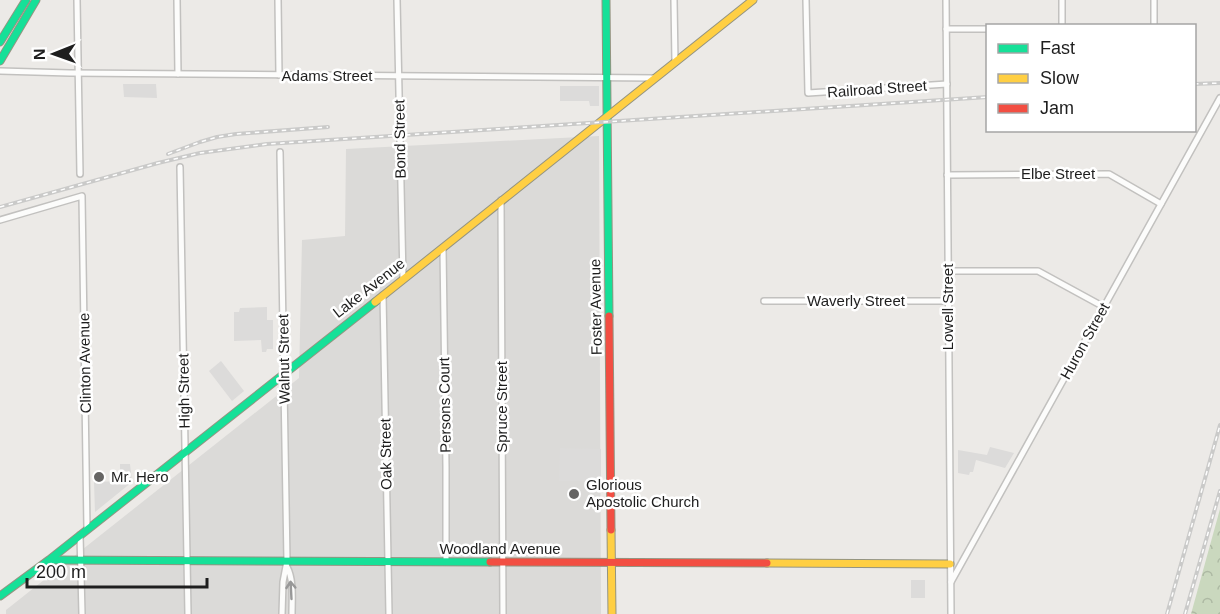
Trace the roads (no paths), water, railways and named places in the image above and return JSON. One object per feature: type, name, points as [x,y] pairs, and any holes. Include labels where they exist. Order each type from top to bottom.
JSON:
[{"type":"street","points":[[1,40],[26,0]]},
{"type":"street","points":[[0,61],[36,0]]},
{"type":"street","points":[[77,0],[80,174]]},
{"type":"street","points":[[177,0],[178,74]]},
{"type":"street","points":[[278,0],[279,75]]},
{"type":"street","name":"Bond Street","points":[[397,0],[403,279]]},
{"type":"street","name":"Foster Avenue","points":[[606,0],[612,614]]},
{"type":"street","points":[[674,0],[675,62]]},
{"type":"street","name":"Lake Avenue","points":[[0,596],[49,560],[753,0]]},
{"type":"street","name":"Railroad Street","points":[[806,0],[808,93],[947,84]]},
{"type":"street","name":"Lowell Street","points":[[946,0],[951,614]]},
{"type":"street","points":[[1062,0],[1062,24]]},
{"type":"street","points":[[1154,0],[1154,24]]},
{"type":"street","points":[[946,29],[986,29]]},
{"type":"street","name":"Adams Street","points":[[0,71],[78,74],[655,78]]},
{"type":"street","name":"Huron Street","points":[[951,584],[1220,99]]},
{"type":"street","name":"Walnut Street","points":[[280,152],[286,564],[283,575],[282,614]]},
{"type":"street","name":"High Street","points":[[180,167],[188,614]]},
{"type":"street","name":"Elbe Street","points":[[947,175],[1109,174],[1161,204]]},
{"type":"street","name":"Clinton Avenue","points":[[0,220],[82,196],[87,529]]},
{"type":"street","name":"Spruce Street","points":[[501,200],[503,614]]},
{"type":"street","name":"Persons Court","points":[[443,248],[446,562]]},
{"type":"street","points":[[948,271],[1038,271],[1104,307]]},
{"type":"street","name":"Oak Street","points":[[383,295],[388,614]]},
{"type":"street","name":"Waverly Street","points":[[764,302],[948,302]]},
{"type":"street","points":[[80,535],[82,614]]},
{"type":"street","name":"Woodland Avenue","points":[[49,560],[286,564],[503,562],[950,564]]},
{"type":"street","name":"Walnut Street","points":[[286,564],[291,584],[292,614]]},
{"type":"railway","points":[[1196,84],[1220,83]]},
{"type":"railway","points":[[0,207],[200,153],[267,144],[986,97]]},
{"type":"railway","points":[[168,154],[217,137],[328,127]]},
{"type":"railway","points":[[1167,614],[1220,425]]},
{"type":"railway","points":[[1185,614],[1220,491]]},
{"type":"place","name":"Mr. Hero","points":[[99,477]]},
{"type":"place","name":"Glorious Apostolic Church","points":[[574,494]]}]
